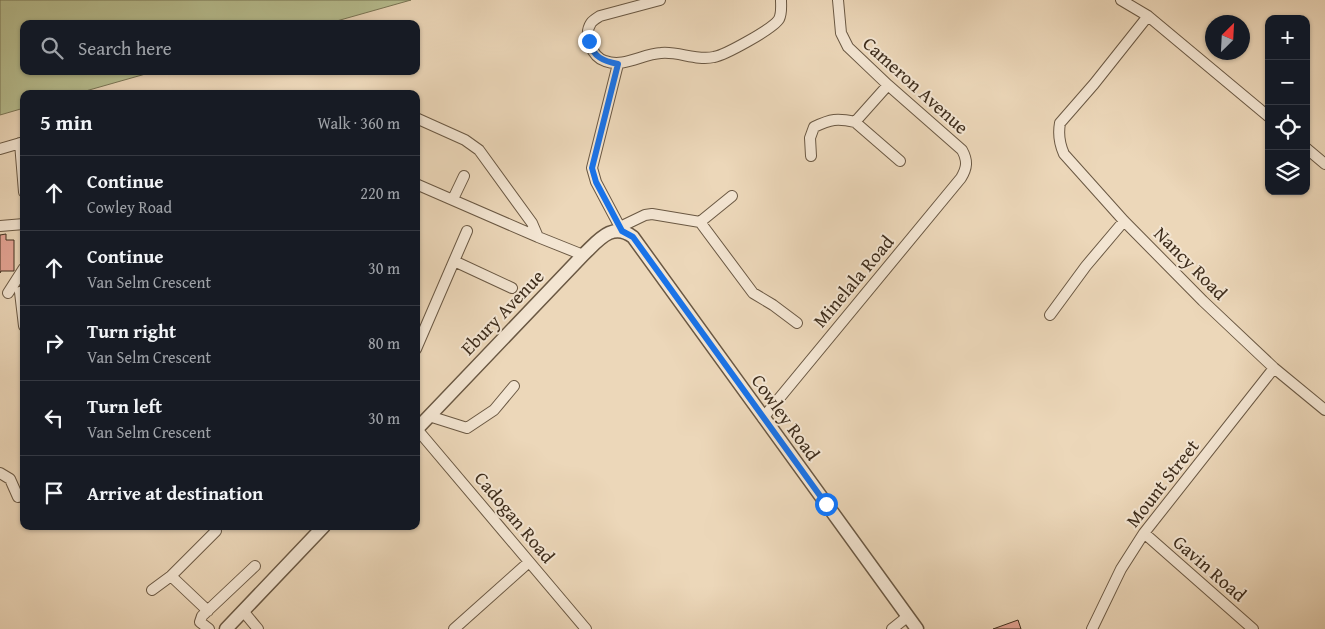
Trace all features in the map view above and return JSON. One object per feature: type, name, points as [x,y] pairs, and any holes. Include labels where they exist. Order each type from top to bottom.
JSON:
[{"type":"street","points":[[660,0],[600,16],[590,24],[588,35],[594,52],[601,60],[618,64],[660,53],[713,58],[773,25],[778,19],[781,0]]},
{"type":"street","name":"Cameron Avenue","points":[[838,0],[841,33],[848,47],[888,86],[962,150],[966,157],[967,165]]},
{"type":"street","points":[[1121,0],[1148,16],[1265,114]]},
{"type":"street","name":"Nancy Road","points":[[1148,16],[1060,123],[1059,138],[1064,154],[1124,221],[1274,368],[1325,410]]},
{"type":"street","points":[[618,64],[592,168],[596,182],[621,229],[644,215],[652,214],[700,222],[753,294],[774,305],[796,323]]},
{"type":"street","points":[[855,122],[888,86]]},
{"type":"street","points":[[811,156],[810,134],[814,127],[830,120],[842,119],[855,122],[900,161]]},
{"type":"street","points":[[420,120],[465,140],[479,150],[532,223],[538,237]]},
{"type":"street","points":[[0,149],[20,143]]},
{"type":"street","points":[[1308,150],[1325,164]]},
{"type":"street","name":"Minelala Road","points":[[764,418],[961,178],[967,165]]},
{"type":"street","points":[[453,199],[464,176]]},
{"type":"street","points":[[420,186],[583,255]]},
{"type":"street","points":[[700,222],[732,196]]},
{"type":"street","points":[[1050,315],[1086,266],[1124,221]]},
{"type":"street","points":[[0,226],[20,224]]},
{"type":"street","name":"Ebury Avenue","points":[[420,426],[601,237],[611,231],[621,229]]},
{"type":"street","name":"Cowley Road","points":[[621,229],[633,237],[917,629]]},
{"type":"street","points":[[420,340],[467,231]]},
{"type":"street","points":[[454,261],[512,288]]},
{"type":"street","points":[[4,293],[20,273]]},
{"type":"street","points":[[4,293],[20,292]]},
{"type":"street","name":"Mount Street","points":[[1092,629],[1121,569],[1144,532],[1274,368]]},
{"type":"street","points":[[429,416],[467,428],[494,410],[514,386]]},
{"type":"street","name":"Cadogan Road","points":[[420,433],[586,629]]},
{"type":"street","points":[[0,473],[10,479],[18,497]]},
{"type":"street","points":[[226,629],[320,530]]},
{"type":"street","points":[[152,590],[171,576],[216,531]]},
{"type":"street","name":"Gavin Road","points":[[1144,532],[1253,629]]},
{"type":"street","points":[[454,629],[529,562]]},
{"type":"street","points":[[209,629],[200,620],[202,616],[255,566]]},
{"type":"street","points":[[171,576],[208,611]]},
{"type":"street","points":[[243,611],[258,629]]},
{"type":"street","points":[[892,629],[907,616]]},
{"type":"green space","points":[[0,0],[411,0],[340,20],[20,20],[20,75],[142,75],[89,90],[20,90],[20,109],[0,115]]},
{"type":"building","points":[[6,234],[6,240],[14,240],[14,271],[1,271],[0,273],[0,235]]},
{"type":"building","points":[[1018,620],[1021,629],[993,629]]},
{"type":"route","points":[[589,41],[594,52],[601,60],[618,64],[592,168],[592,174],[596,182],[622,231],[633,237],[826,504]]}]
